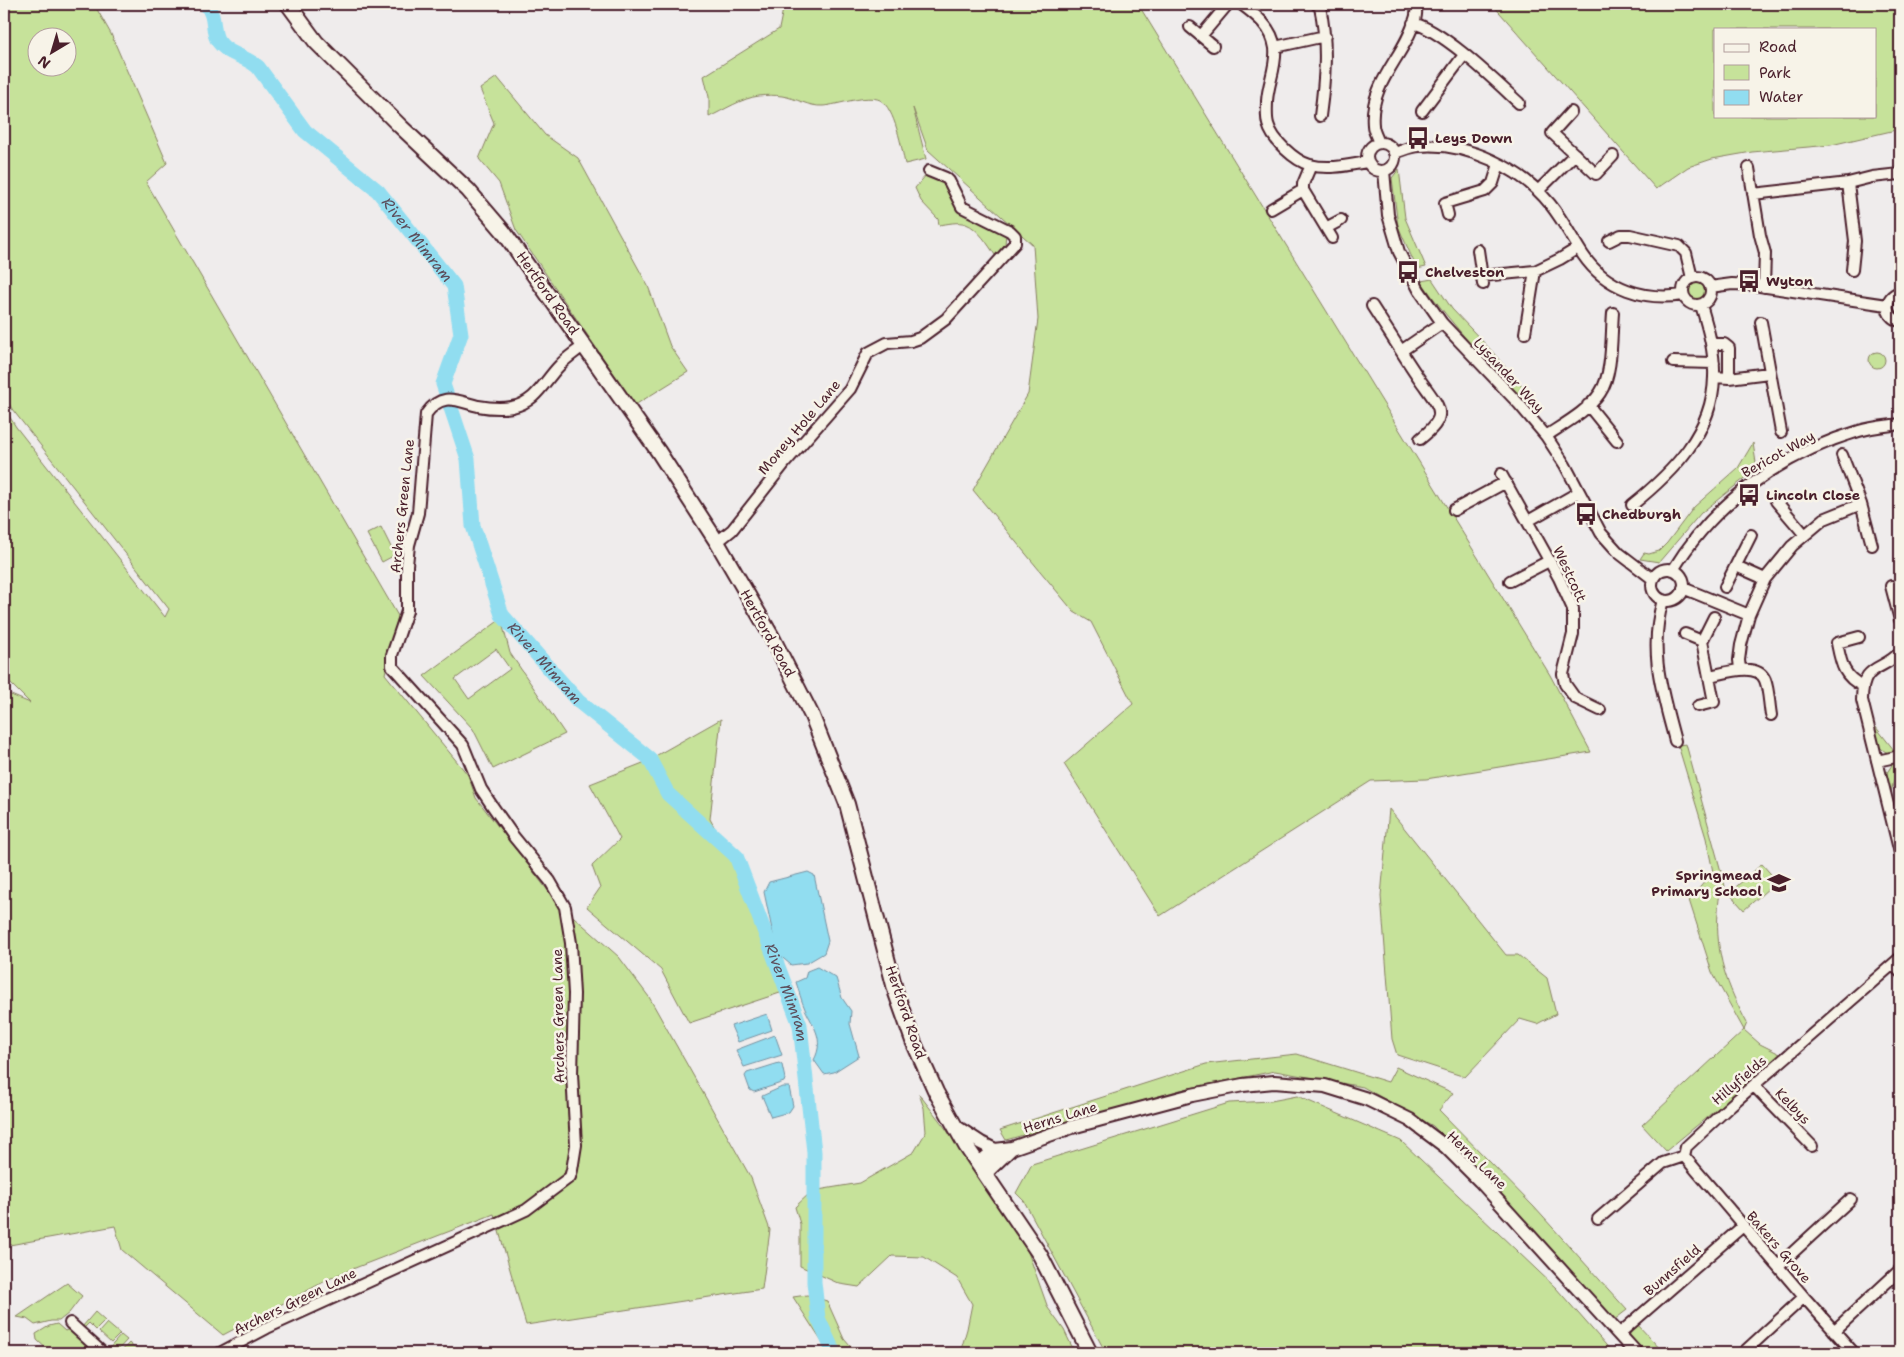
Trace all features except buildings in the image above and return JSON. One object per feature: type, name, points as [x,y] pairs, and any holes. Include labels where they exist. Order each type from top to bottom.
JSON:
[{"type":"main road","name":"Hertford Road","points":[[288,4],[316,42],[482,205],[524,258],[658,451],[717,542],[772,637],[815,724],[847,804],[896,993],[936,1092],[953,1124],[1040,1254],[1090,1353]]},
{"type":"street","points":[[1202,36],[1228,4]]},
{"type":"street","points":[[1241,4],[1264,22],[1275,47],[1275,64],[1267,99],[1268,124],[1287,152],[1310,165],[1340,167],[1367,162]]},
{"type":"street","points":[[1316,4],[1320,7],[1326,36],[1325,74],[1320,116]]},
{"type":"street","points":[[1378,143],[1373,125],[1375,98],[1386,74],[1404,46],[1416,19],[1416,4]]},
{"type":"street","points":[[1413,23],[1426,26],[1487,73],[1519,103]]},
{"type":"street","points":[[1190,27],[1213,46]]},
{"type":"street","points":[[1275,47],[1326,36]]},
{"type":"street","points":[[1422,111],[1464,55]]},
{"type":"street","points":[[1571,112],[1552,133],[1596,174],[1613,156]]},
{"type":"street","points":[[1367,162],[1376,170],[1384,171],[1391,166],[1395,158],[1394,153],[1390,146],[1378,143]]},
{"type":"street","points":[[1367,162],[1369,150],[1378,143]]},
{"type":"street","points":[[1394,153],[1419,146],[1444,146],[1474,153],[1499,164],[1519,176],[1538,191],[1559,215],[1578,248],[1600,274],[1618,287],[1640,295],[1654,297],[1683,295]]},
{"type":"street","points":[[1538,191],[1575,154]]},
{"type":"street","points":[[1448,215],[1445,203],[1485,191],[1493,183],[1499,164]]},
{"type":"street","points":[[1310,165],[1303,184],[1303,190],[1332,238]]},
{"type":"street","points":[[1748,168],[1760,235],[1766,253],[1764,287]]},
{"type":"street","name":"Lysander Way","points":[[1384,171],[1388,215],[1399,252],[1419,290],[1442,323],[1519,404],[1546,436],[1565,465],[1601,533],[1619,553],[1653,579]]},
{"type":"street","name":"Money Hole Lane","points":[[717,542],[732,530],[786,463],[850,389],[868,353],[887,343],[911,341],[920,338],[946,319],[1014,242],[1015,236],[1010,231],[962,207],[946,178],[929,172]]},
{"type":"street","points":[[1753,194],[1848,183],[1872,177],[1900,174]]},
{"type":"street","points":[[1848,183],[1855,241],[1852,270]]},
{"type":"street","points":[[1271,209],[1303,190]]},
{"type":"street","points":[[1326,228],[1341,220]]},
{"type":"street","points":[[1610,241],[1621,235],[1630,235],[1679,246],[1686,253],[1692,278]]},
{"type":"street","points":[[1478,250],[1483,280],[1534,271],[1578,248]]},
{"type":"street","points":[[1525,333],[1534,271]]},
{"type":"street","points":[[1692,278],[1701,278],[1710,287],[1711,291],[1708,300],[1701,305],[1688,303],[1683,295],[1685,283],[1692,278]]},
{"type":"street","points":[[1710,287],[1732,284],[1764,287],[1887,305]]},
{"type":"street","points":[[1900,292],[1890,297],[1887,305],[1892,318],[1900,321]]},
{"type":"street","points":[[1632,505],[1664,479],[1693,443],[1706,419],[1712,398],[1714,362],[1701,305]]},
{"type":"street","points":[[1372,306],[1421,382],[1438,404],[1440,416],[1434,426],[1420,439]]},
{"type":"street","points":[[1546,436],[1588,405],[1601,391],[1607,376],[1614,314]]},
{"type":"street","points":[[1761,322],[1781,432]]},
{"type":"street","points":[[1401,350],[1442,323]]},
{"type":"street","points":[[1711,344],[1724,344],[1729,348],[1729,378]]},
{"type":"street","name":"Archers Green Lane","points":[[220,1353],[267,1328],[526,1210],[570,1177],[576,1145],[572,1074],[574,994],[571,943],[565,907],[550,882],[514,837],[486,796],[463,745],[392,666],[392,655],[408,611],[407,565],[409,546],[418,518],[426,414],[438,402],[452,399],[490,407],[514,406],[524,403],[535,397],[560,365],[584,345]]},
{"type":"street","points":[[1673,362],[1714,362]]},
{"type":"street","points":[[1714,377],[1742,378],[1769,373]]},
{"type":"street","points":[[1588,405],[1616,441]]},
{"type":"street","name":"Bericot Way","points":[[1673,570],[1700,531],[1723,507],[1759,478],[1802,453],[1836,439],[1860,431],[1900,424]]},
{"type":"street","points":[[1842,455],[1860,504],[1872,545]]},
{"type":"street","points":[[1454,510],[1504,478],[1528,521],[1579,492]]},
{"type":"street","points":[[1776,501],[1805,534]]},
{"type":"street","points":[[1740,669],[1741,645],[1749,614],[1766,579],[1792,546],[1805,534],[1824,519],[1860,504]]},
{"type":"street","name":"Westcott","points":[[1528,521],[1573,608],[1573,634],[1563,674],[1565,684],[1575,698],[1600,710]]},
{"type":"street","points":[[1725,587],[1751,535]]},
{"type":"street","points":[[1510,581],[1549,561]]},
{"type":"street","points":[[1736,566],[1766,579]]},
{"type":"street","points":[[1668,569],[1680,575],[1684,584],[1678,597],[1663,600],[1655,594],[1652,584],[1653,579],[1659,572],[1668,569]]},
{"type":"street","points":[[1890,586],[1900,620]]},
{"type":"street","points":[[1683,588],[1749,614]]},
{"type":"street","points":[[1663,600],[1656,637],[1657,665],[1659,682],[1675,741]]},
{"type":"street","points":[[1698,706],[1714,702],[1702,641],[1714,617]]},
{"type":"street","points":[[1685,634],[1702,641]]},
{"type":"street","points":[[1859,637],[1837,643],[1844,671],[1855,682],[1863,686]]},
{"type":"street","points":[[1900,652],[1892,659],[1874,668],[1863,686],[1862,700],[1900,853]]},
{"type":"street","points":[[1709,676],[1740,669],[1753,670],[1763,676],[1771,715]]},
{"type":"street","points":[[1877,762],[1900,756]]},
{"type":"street","name":"Hillyfields","points":[[1684,1156],[1686,1147],[1754,1086],[1898,965]]},
{"type":"street","name":"Herns Lane","points":[[995,1150],[1012,1148],[1072,1127],[1192,1095],[1242,1085],[1274,1082],[1325,1086],[1367,1099],[1410,1120],[1446,1147],[1480,1181],[1636,1353]]},
{"type":"street","name":"Kelbys","points":[[1754,1086],[1812,1146]]},
{"type":"street","points":[[953,1124],[995,1150],[982,1169]]},
{"type":"street","name":"Herns Lane","points":[[982,1169],[1012,1148]]},
{"type":"street","points":[[1598,1220],[1663,1163],[1684,1156]]},
{"type":"street","name":"Bakers Grove","points":[[1684,1156],[1742,1226],[1854,1353]]},
{"type":"street","points":[[1778,1266],[1851,1200]]},
{"type":"street","name":"Bunnsfield","points":[[1619,1334],[1742,1226]]},
{"type":"street","points":[[1834,1331],[1900,1270]]},
{"type":"street","points":[[1743,1353],[1804,1297]]},
{"type":"street","points":[[70,1323],[103,1353]]},
{"type":"green space","points":[[4,4],[94,4],[111,34],[167,163],[146,182],[398,616],[385,674],[468,775],[476,798],[556,901],[619,957],[649,997],[751,1178],[770,1230],[762,1289],[526,1325],[494,1214],[337,1275],[223,1335],[122,1250],[115,1226],[4,1246],[4,692],[30,703],[4,677],[4,408],[16,427],[165,617],[169,609],[12,409],[4,395]]},
{"type":"green space","points":[[784,4],[1138,4],[1550,675],[1591,752],[1426,779],[1371,781],[1160,916],[1064,764],[1133,704],[1091,622],[1074,612],[973,490],[1028,394],[1038,319],[1033,245],[928,150],[913,108],[926,159],[905,164],[897,129],[890,111],[885,104],[874,98],[818,106],[782,96],[753,97],[709,117],[709,97],[704,76],[779,29]]},
{"type":"green space","points":[[1492,4],[1900,4],[1900,129],[1831,145],[1752,152],[1712,159],[1688,167],[1656,189]]},
{"type":"green space","points":[[497,77],[545,135],[578,158],[648,286],[670,346],[688,372],[635,405],[516,230],[499,183],[479,159],[494,123],[480,89]]},
{"type":"green space","points":[[1399,169],[1405,218],[1426,267],[1417,269],[1398,226],[1392,178]]},
{"type":"green space","points":[[927,174],[945,184],[958,210],[1006,234],[1005,244],[995,255],[983,238],[970,226],[960,223],[939,225],[938,219],[921,201],[915,188]]},
{"type":"green space","points":[[1432,279],[1452,309],[1489,348],[1530,396],[1528,405],[1472,345],[1421,281]]},
{"type":"green space","points":[[1697,283],[1705,291],[1697,299],[1689,291]]},
{"type":"green space","points":[[1874,352],[1880,352],[1885,357],[1883,366],[1874,368],[1869,363],[1869,357]]},
{"type":"green space","points":[[1753,443],[1756,463],[1749,475],[1701,513],[1659,562],[1640,559],[1644,553],[1649,554],[1659,551],[1667,543],[1694,507],[1738,468]]},
{"type":"green space","points":[[381,527],[395,555],[382,562],[367,534]]},
{"type":"green space","points":[[501,619],[510,653],[565,734],[493,769],[473,729],[424,676]],"holes":[[[496,649],[510,669],[469,699],[455,679]]]},
{"type":"green space","points":[[721,719],[710,819],[741,877],[783,992],[689,1023],[661,970],[587,907],[600,888],[592,866],[620,839],[590,784],[643,763]]},
{"type":"green space","points":[[1875,726],[1894,750],[1895,754],[1885,751],[1879,745],[1872,727]]},
{"type":"green space","points":[[1686,744],[1725,886],[1719,901],[1718,941],[1728,983],[1747,1023],[1744,1030],[1712,972],[1689,900],[1713,872],[1706,838],[1678,745]]},
{"type":"green space","points":[[1897,762],[1898,765],[1891,792],[1888,793],[1886,774],[1892,765]]},
{"type":"green space","points":[[1389,809],[1506,955],[1518,955],[1547,978],[1556,1014],[1537,1024],[1520,1019],[1465,1077],[1397,1055],[1392,1039],[1381,896]]},
{"type":"green space","points":[[1762,864],[1777,881],[1744,910],[1729,893]]},
{"type":"green space","points":[[1744,1030],[1760,1044],[1782,1055],[1666,1151],[1642,1125]]},
{"type":"green space","points":[[1297,1054],[1388,1082],[1396,1067],[1453,1093],[1439,1110],[1534,1207],[1627,1310],[1614,1320],[1527,1224],[1433,1126],[1363,1087],[1275,1071],[1180,1090],[1006,1140],[1000,1130],[1206,1064]]},
{"type":"green space","points":[[919,1094],[946,1129],[1028,1252],[1048,1308],[1064,1330],[1075,1353],[960,1353],[972,1304],[957,1278],[924,1257],[892,1256],[859,1287],[840,1284],[800,1266],[800,1224],[795,1207],[812,1191],[860,1183],[914,1152],[926,1132],[924,1108]]},
{"type":"green space","points":[[1297,1096],[1401,1141],[1556,1288],[1613,1353],[1106,1353],[1024,1201],[1016,1193],[1032,1164],[1229,1103],[1271,1101]]},
{"type":"green space","points":[[67,1283],[82,1296],[69,1313],[59,1321],[35,1325],[27,1319],[17,1317]]},
{"type":"green space","points":[[807,1295],[827,1301],[844,1339],[856,1353],[829,1353],[793,1297]]},
{"type":"green space","points":[[95,1312],[105,1321],[96,1330],[89,1323],[82,1330],[82,1327]]},
{"type":"green space","points":[[107,1323],[120,1334],[111,1343],[99,1332]]},
{"type":"green space","points":[[57,1324],[65,1331],[69,1329],[95,1349],[95,1353],[51,1353],[37,1340],[36,1334],[49,1326]]},
{"type":"green space","points":[[1637,1324],[1664,1353],[1643,1353],[1628,1337]]},
{"type":"green space","points":[[121,1335],[127,1340],[115,1353],[107,1353],[107,1351]]},
{"type":"green space","points":[[129,1343],[140,1353],[120,1353]]},
{"type":"water","points":[[808,872],[814,875],[828,941],[824,953],[807,963],[791,965],[777,953],[764,892],[769,882]]},
{"type":"water","points":[[817,967],[836,978],[842,998],[851,1011],[850,1024],[859,1056],[834,1072],[824,1074],[814,1060],[818,1046],[817,1033],[804,1006],[796,982],[805,978],[807,971]]},
{"type":"water","points":[[767,1014],[772,1030],[738,1042],[731,1026]]},
{"type":"water","points":[[775,1035],[782,1055],[744,1067],[736,1050]]},
{"type":"water","points":[[779,1063],[782,1065],[784,1082],[754,1092],[750,1090],[745,1076],[747,1073]]},
{"type":"water","points":[[782,1087],[789,1087],[793,1106],[789,1112],[771,1117],[762,1096]]},
{"type":"waterway","name":"River Mimram","points":[[206,4],[212,14],[216,37],[222,46],[258,67],[305,131],[378,191],[454,286],[461,334],[443,384],[468,459],[473,526],[502,615],[578,701],[649,758],[668,794],[736,856],[800,1025],[814,1152],[814,1282],[818,1318],[834,1353]]},
{"type":"place","name":"Leys Down","points":[[1418,138]]},
{"type":"place","name":"Chelveston","points":[[1408,272]]},
{"type":"place","name":"Wyton","points":[[1749,281]]},
{"type":"place","name":"Lincoln Close","points":[[1749,495]]},
{"type":"place","name":"Chedburgh","points":[[1586,514]]},
{"type":"place","name":"Springmead Primary School","points":[[1779,883]]}]
